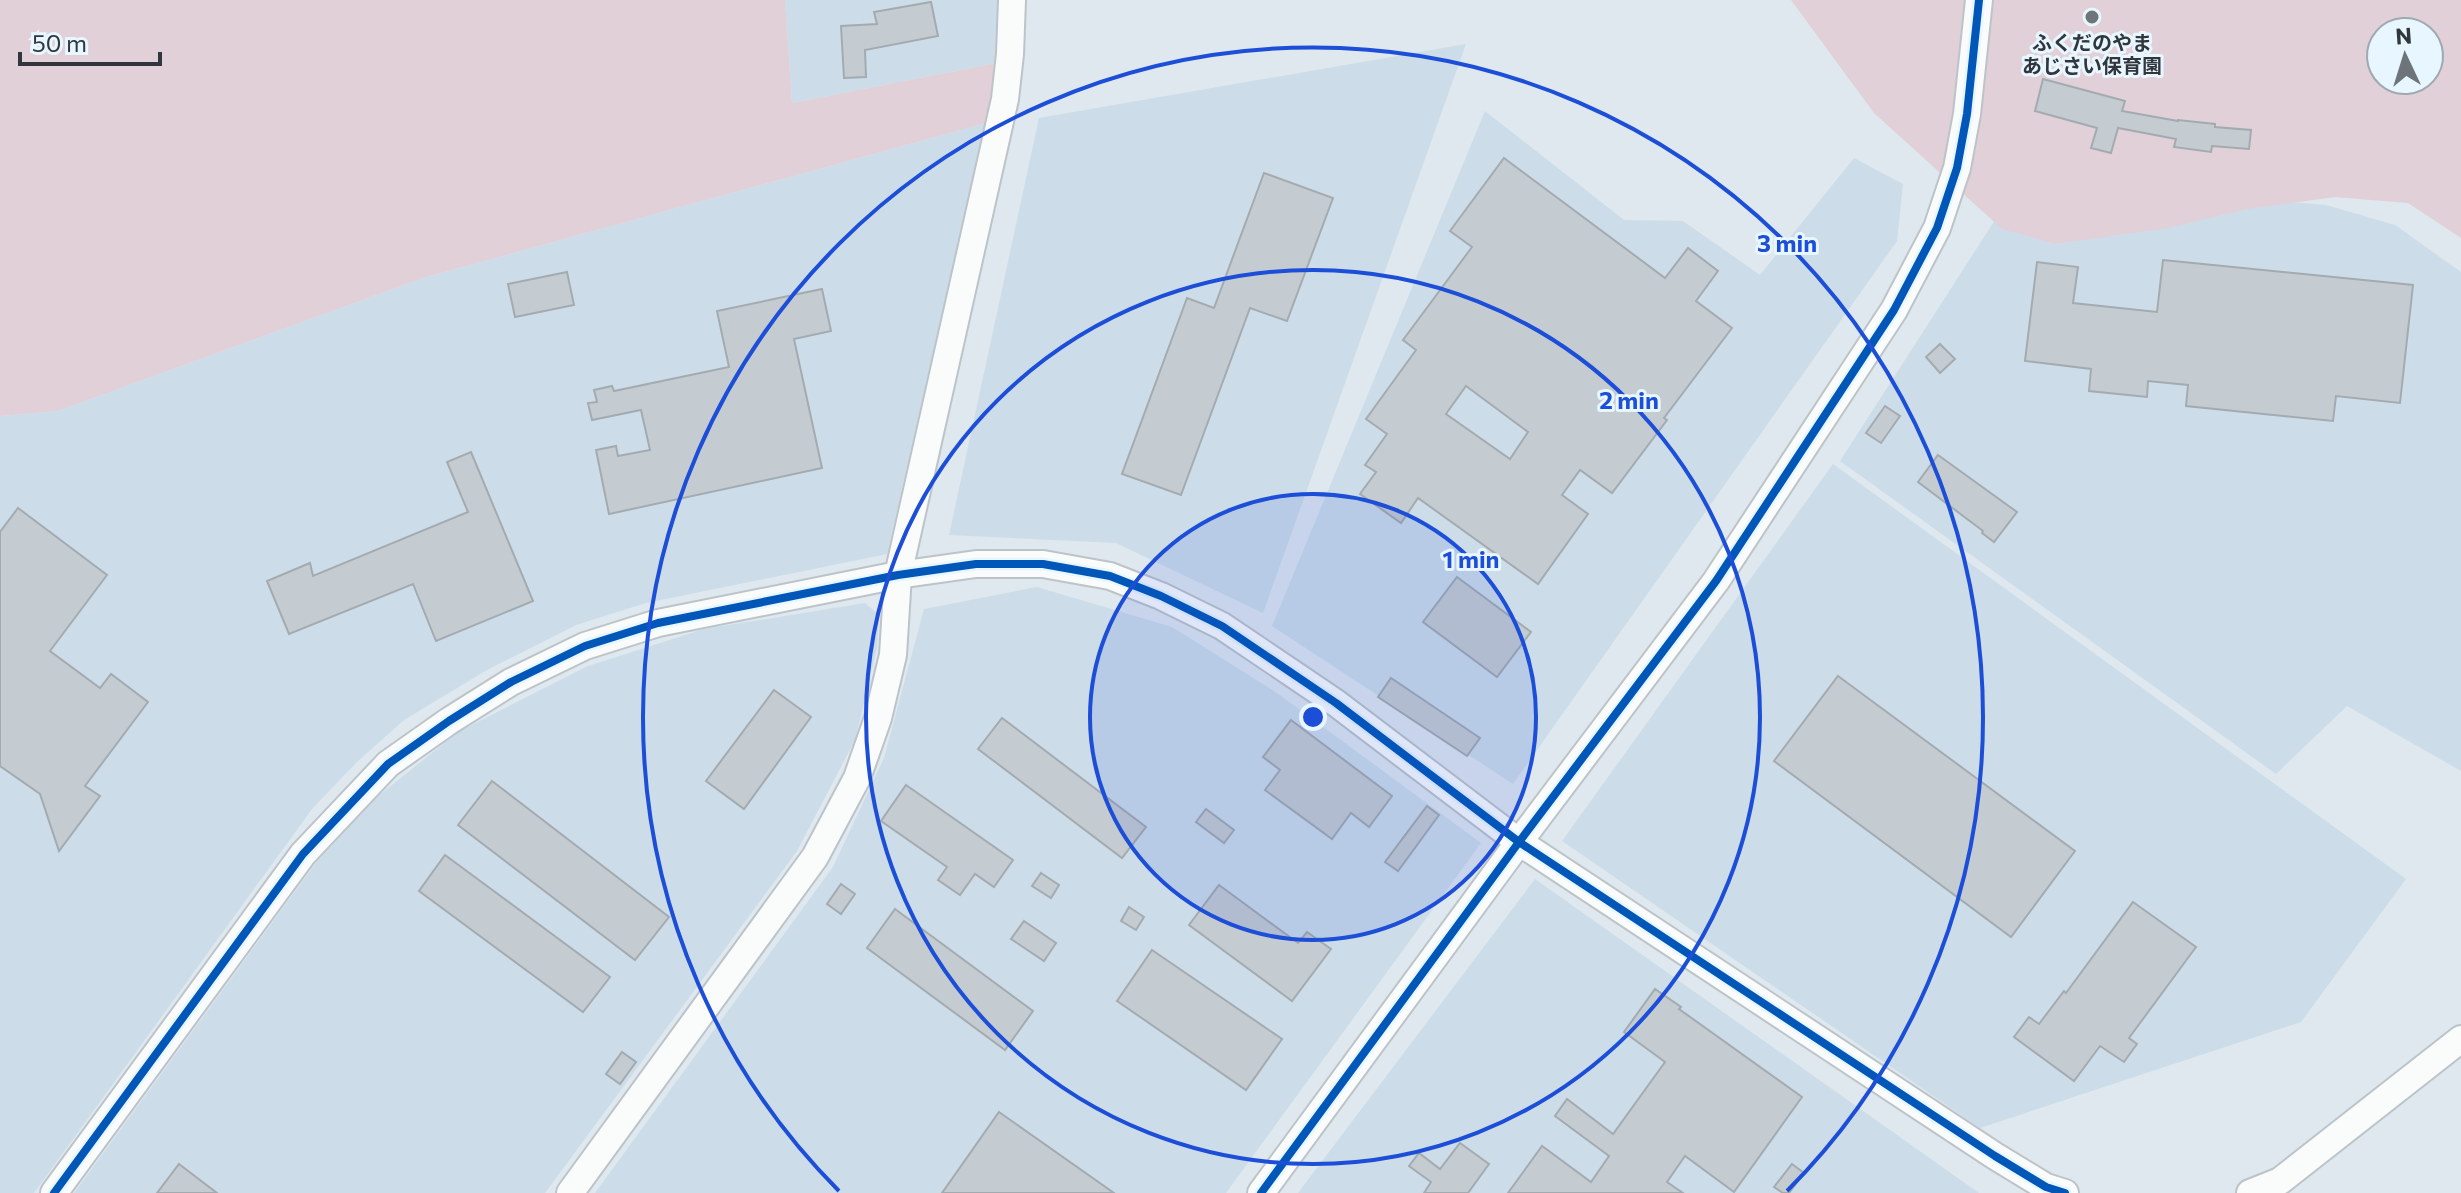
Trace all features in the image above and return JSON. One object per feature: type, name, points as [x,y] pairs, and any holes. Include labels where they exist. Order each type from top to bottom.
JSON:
[{"type":"street","points":[[570,1193],[815,857],[857,778],[878,718],[893,655],[898,575],[1005,99],[1012,0]]},
{"type":"street","points":[[1261,1193],[1716,581],[1894,310],[1937,228],[1957,168],[1967,114],[1979,0]]},
{"type":"street","points":[[54,1193],[303,854],[388,764],[449,721],[511,682],[585,646],[683,617],[898,575],[976,564],[1043,564],[1110,576],[1161,596],[1222,626],[1336,703],[1519,842],[1995,1156],[2046,1187],[2065,1193]]},
{"type":"street","points":[[2250,1193],[2280,1181],[2461,1039]]},
{"type":"shaded area","points":[[0,0],[785,0],[792,103],[997,63],[986,123],[423,278],[58,411],[0,416]]},
{"type":"shaded area","points":[[785,0],[999,0],[997,63],[792,103]]},
{"type":"shaded area","points":[[1791,0],[2461,0],[2461,238],[2408,203],[2335,197],[2247,209],[2168,228],[2055,244],[2002,229],[1874,113]]},
{"type":"shaded area","points":[[1466,44],[1263,613],[1116,543],[949,535],[1039,118]]},
{"type":"shaded area","points":[[1485,111],[1624,220],[1683,221],[1760,275],[1854,158],[1903,184],[1897,241],[1513,784],[1272,626]]},
{"type":"shaded area","points":[[986,123],[887,554],[646,603],[576,625],[487,670],[404,720],[357,762],[312,809],[34,1193],[0,1193],[0,416],[58,411],[423,278]]},
{"type":"shaded area","points":[[2022,178],[2326,205],[2395,225],[2461,272],[2461,771],[2347,706],[2276,774],[1840,461]]},
{"type":"shaded area","points":[[1833,464],[2406,879],[2301,1022],[1980,1128],[1562,841]]},
{"type":"shaded area","points":[[1037,587],[1172,627],[1277,693],[1481,843],[1226,1193],[595,1193],[833,867],[884,758],[924,609]]},
{"type":"shaded area","points":[[865,603],[879,615],[877,648],[855,740],[797,851],[545,1193],[74,1193],[318,860],[372,801],[458,732],[588,666],[704,629]]},
{"type":"shaded area","points":[[1535,879],[1979,1193],[1298,1193]]},
{"type":"building","points":[[931,2],[938,36],[865,50],[866,77],[844,78],[841,26],[877,24],[874,12]]},
{"type":"building","points":[[2043,79],[2125,101],[2122,111],[2251,130],[2249,149],[2212,146],[2211,152],[2174,147],[2176,139],[2118,128],[2111,153],[2091,148],[2097,128],[2035,111]]},
{"type":"building","points":[[1504,158],[1665,278],[1688,248],[1718,271],[1696,301],[1732,328],[1612,493],[1580,470],[1562,495],[1588,514],[1538,584],[1418,498],[1401,523],[1360,494],[1376,472],[1365,465],[1387,434],[1366,419],[1416,350],[1403,340],[1472,247],[1450,231]],"holes":[[[1466,386],[1528,432],[1510,459],[1446,414]]]},
{"type":"building","points":[[1264,173],[1333,198],[1287,321],[1250,308],[1181,495],[1122,474],[1187,298],[1214,308]]},
{"type":"building","points":[[2163,260],[2413,285],[2400,403],[2336,396],[2333,421],[2186,406],[2188,385],[2148,381],[2147,397],[2089,391],[2091,369],[2025,361],[2037,262],[2078,267],[2073,303],[2157,312]]},
{"type":"building","points":[[567,272],[574,305],[515,317],[508,284]]},
{"type":"building","points":[[822,289],[831,331],[794,339],[822,468],[609,514],[596,450],[616,446],[618,456],[650,450],[641,410],[592,420],[588,403],[597,402],[594,390],[612,386],[614,391],[729,367],[717,311]]},
{"type":"building","points":[[1940,344],[1955,359],[1940,373],[1926,357]]},
{"type":"building","points":[[1885,406],[1900,416],[1881,443],[1866,433]]},
{"type":"building","points":[[471,452],[533,601],[436,641],[413,584],[289,634],[267,581],[310,563],[313,576],[468,512],[447,462]]},
{"type":"building","points":[[1938,455],[2017,512],[1994,542],[1918,482]]},
{"type":"building","points":[[18,508],[107,575],[50,651],[100,688],[111,674],[148,702],[85,786],[100,796],[59,851],[40,794],[0,766],[0,532]]},
{"type":"building","points":[[1457,577],[1531,632],[1497,677],[1423,622]]},
{"type":"building","points":[[1838,676],[2075,851],[2011,937],[1774,761]]},
{"type":"building","points":[[1391,678],[1480,738],[1467,756],[1378,697]]},
{"type":"building","points":[[774,690],[811,717],[744,809],[706,781]]},
{"type":"building","points":[[1002,718],[1146,827],[1122,858],[978,749]]},
{"type":"building","points":[[1291,720],[1392,796],[1369,827],[1351,813],[1332,839],[1265,790],[1280,770],[1263,757]]},
{"type":"building","points":[[492,781],[669,917],[635,960],[458,825]]},
{"type":"building","points":[[906,785],[1013,860],[994,887],[975,874],[960,895],[938,880],[947,867],[881,821]]},
{"type":"building","points":[[1427,806],[1439,815],[1398,871],[1385,862]]},
{"type":"building","points":[[1206,809],[1234,830],[1224,843],[1196,822]]},
{"type":"building","points":[[445,855],[610,977],[583,1012],[419,891]]},
{"type":"building","points":[[1041,873],[1059,885],[1051,898],[1032,886]]},
{"type":"building","points":[[841,884],[855,894],[841,914],[827,904]]},
{"type":"building","points":[[1219,885],[1298,943],[1307,932],[1331,949],[1292,1001],[1189,925]]},
{"type":"building","points":[[2133,902],[2196,947],[2129,1038],[2137,1044],[2124,1062],[2100,1046],[2074,1081],[2014,1037],[2029,1017],[2039,1024],[2064,991],[2066,993]]},
{"type":"building","points":[[1129,907],[1144,917],[1136,930],[1121,921]]},
{"type":"building","points":[[895,909],[1033,1011],[1005,1050],[867,948]]},
{"type":"building","points":[[1024,921],[1056,943],[1044,961],[1011,939]]},
{"type":"building","points":[[1152,950],[1282,1039],[1246,1090],[1117,1001]]},
{"type":"building","points":[[1655,989],[1802,1097],[1734,1192],[1685,1156],[1667,1182],[1683,1193],[1508,1193],[1542,1146],[1591,1182],[1609,1156],[1555,1116],[1567,1099],[1613,1134],[1665,1062],[1624,1032]]},
{"type":"building","points":[[622,1052],[636,1062],[620,1084],[606,1074]]},
{"type":"building","points":[[999,1112],[1114,1193],[942,1193]]},
{"type":"building","points":[[1460,1143],[1489,1164],[1468,1193],[1424,1193],[1431,1182],[1409,1166],[1419,1153],[1440,1169]]},
{"type":"building","points":[[179,1164],[217,1193],[157,1193]]},
{"type":"building","points":[[1792,1164],[1804,1173],[1789,1193],[1783,1193],[1774,1187]]},
{"type":"cycle path","points":[[1261,1193],[1716,581],[1894,310],[1937,228],[1957,168],[1967,114],[1979,0]]},
{"type":"cycle path","points":[[54,1193],[303,854],[388,764],[449,721],[511,682],[585,646],[658,623],[898,575],[976,564],[1043,564],[1110,576],[1161,596],[1222,626],[1336,703],[1519,842],[1995,1156],[2046,1187],[2065,1193]]},
{"type":"place","name":"ふくだのやま あじさい保育園","points":[[2092,17]]}]
